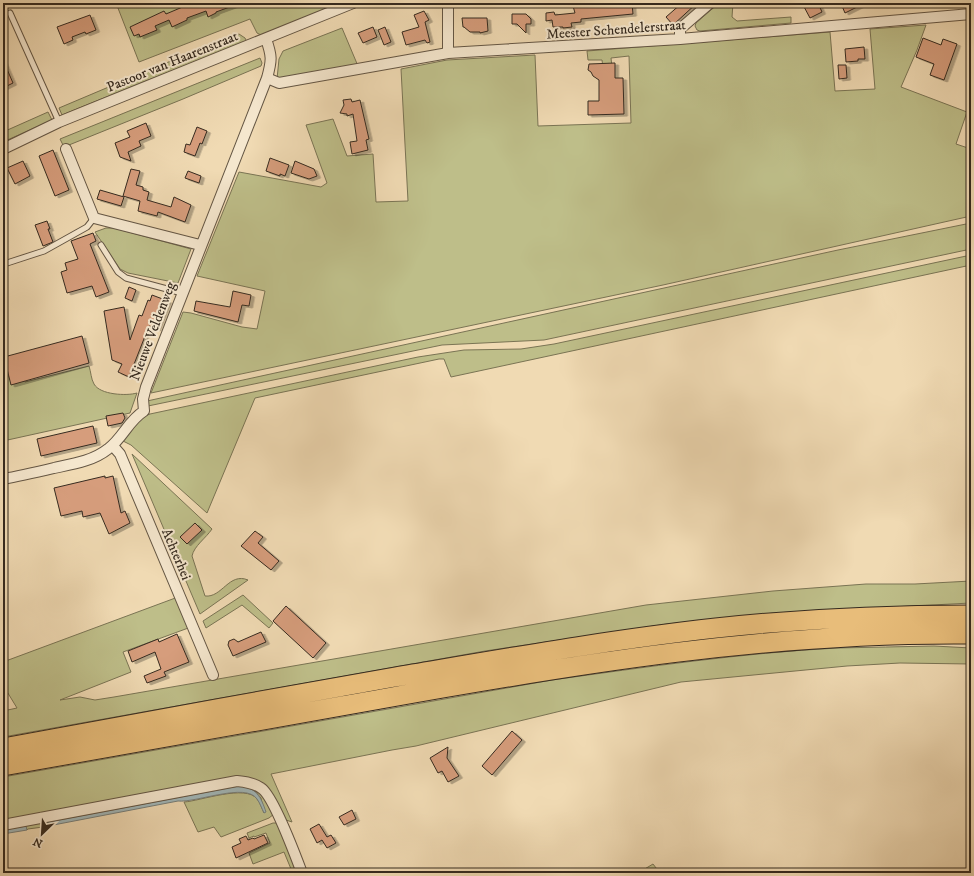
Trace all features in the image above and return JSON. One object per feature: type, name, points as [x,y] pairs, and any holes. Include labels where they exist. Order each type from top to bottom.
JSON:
[{"type":"highway","points":[[905,615],[932,608],[971,605]]},
{"type":"highway","points":[[3,748],[535,653],[722,628],[905,615],[971,615]]},
{"type":"highway","points":[[936,633],[971,640]]},
{"type":"highway","points":[[3,766],[468,684],[610,661],[773,642],[936,633],[971,634]]},
{"type":"street","name":"Pastoor van Haarenstraat","points":[[3,149],[59,122],[354,3]]},
{"type":"street","points":[[448,3],[448,53]]},
{"type":"street","points":[[680,39],[680,29],[710,3]]},
{"type":"street","name":"Meester Schendelerstraat","points":[[267,78],[279,84],[448,53],[680,39],[971,14]]},
{"type":"street","name":"Nieuwe Veldenweg","points":[[3,479],[90,460],[113,446],[132,420],[144,412],[143,399],[146,387],[200,245],[267,78],[271,54],[266,39]]},
{"type":"street","points":[[66,149],[94,218],[200,245]]},
{"type":"street","name":"Achterhei","points":[[113,446],[120,454],[213,675]]},
{"type":"street","points":[[3,825],[238,781],[251,783],[262,788],[273,804],[302,873]]},
{"type":"lane","points":[[10,13],[59,122]]},
{"type":"lane","points":[[4,264],[44,251],[87,227],[94,218]]},
{"type":"lane","points":[[101,245],[118,272],[126,278],[182,293]]},
{"type":"green space","points":[[116,3],[278,3],[280,6],[288,3],[339,4],[263,36],[257,33],[250,19],[139,62]]},
{"type":"green space","points":[[719,3],[733,3],[732,17],[737,21],[791,17],[791,23],[700,31],[697,30],[695,26],[696,23]]},
{"type":"green space","points":[[926,25],[901,87],[967,112],[956,144],[971,149],[971,216],[663,285],[151,393],[183,312],[242,327],[257,329],[265,291],[197,276],[239,172],[321,187],[327,183],[306,125],[333,119],[347,156],[373,154],[376,202],[408,201],[401,69],[447,60],[535,55],[538,126],[631,123],[629,56],[611,58],[612,67],[603,68],[602,60],[588,60],[587,51],[830,32],[835,91],[875,89],[870,29]]},
{"type":"green space","points":[[342,28],[358,66],[277,79],[279,59],[283,51]]},
{"type":"green space","points":[[239,34],[245,38],[247,42],[62,115],[59,108]]},
{"type":"green space","points":[[260,58],[262,63],[261,66],[183,99],[64,147],[60,139]]},
{"type":"green space","points":[[48,112],[52,120],[3,142],[3,132]]},
{"type":"green space","points":[[971,223],[971,249],[544,340],[442,345],[148,406],[147,401],[838,250]]},
{"type":"green space","points":[[106,228],[114,228],[191,249],[178,283],[128,273],[120,269],[95,232]]},
{"type":"green space","points":[[971,255],[971,265],[451,377],[444,359],[439,359],[255,398],[207,513],[131,445],[123,441],[141,418],[150,414],[418,357],[464,350],[521,349],[554,344]]},
{"type":"green space","points":[[3,364],[8,377],[20,373],[25,382],[89,366],[92,380],[97,388],[114,394],[137,393],[130,413],[3,441]]},
{"type":"green space","points":[[132,454],[212,529],[198,545],[192,556],[205,596],[211,596],[236,579],[241,578],[248,580],[200,614]]},
{"type":"green space","points":[[971,581],[971,603],[774,613],[667,624],[485,651],[3,737],[3,711],[17,708],[3,685],[3,662],[178,597],[191,627],[123,652],[131,672],[60,700],[80,697],[95,700],[114,697],[646,605],[773,591],[866,584],[915,584]]},
{"type":"green space","points":[[243,595],[273,623],[269,628],[242,605],[206,628],[203,621]]},
{"type":"green space","points":[[934,646],[971,648],[971,664],[900,663],[847,666],[681,682],[416,746],[271,774],[292,822],[283,819],[253,780],[3,822],[3,777],[552,680],[623,670],[801,650]]},
{"type":"green space","points":[[242,784],[260,791],[274,814],[269,818],[221,837],[214,827],[198,832],[184,802],[222,794],[243,793],[251,795],[257,799],[264,813],[261,798],[254,790],[231,787],[43,823],[43,827],[27,830],[26,826],[3,830],[3,828]]},
{"type":"green space","points":[[273,823],[278,823],[300,873],[295,873],[293,869],[291,869],[284,852],[253,864],[249,853],[270,843],[266,833],[249,838],[247,833]]},
{"type":"green space","points":[[653,864],[660,873],[638,873]]},
{"type":"shaded area","points":[[239,786],[250,788],[254,791],[260,797],[266,812],[264,813],[257,799],[251,794],[243,792],[178,801],[42,826],[43,823]]},
{"type":"shaded area","points":[[26,826],[27,830],[3,834],[3,830]]},
{"type":"building","points":[[192,3],[204,3],[205,5],[211,3],[238,4],[216,12],[208,17],[206,11],[187,18],[187,20],[172,27],[169,20],[155,26],[157,30],[140,37],[139,34],[134,36],[130,27],[164,11],[166,14]]},
{"type":"building","points":[[581,3],[596,3],[596,6],[615,3],[632,3],[633,14],[581,19],[581,22],[571,23],[572,27],[563,28],[553,27],[552,20],[546,21],[546,13],[554,12],[555,15],[575,13],[573,6],[582,6]]},
{"type":"building","points":[[682,3],[697,3],[673,25],[666,17]]},
{"type":"building","points":[[802,3],[818,3],[822,12],[810,18]]},
{"type":"building","points":[[847,3],[865,3],[845,13],[842,6]]},
{"type":"building","points":[[424,11],[429,20],[425,22],[430,42],[427,43],[425,40],[406,45],[402,32],[419,27],[414,15]]},
{"type":"building","points":[[512,14],[526,14],[531,19],[531,24],[526,24],[526,33],[517,24],[512,24]]},
{"type":"building","points":[[90,15],[96,30],[72,37],[73,40],[64,44],[57,27]]},
{"type":"building","points":[[462,18],[487,18],[488,31],[480,33],[470,32],[463,27]]},
{"type":"building","points":[[373,27],[377,37],[363,43],[358,33]]},
{"type":"building","points":[[385,27],[391,42],[384,45],[378,30]]},
{"type":"building","points":[[923,38],[941,45],[943,39],[957,44],[944,80],[930,75],[934,64],[916,57]]},
{"type":"building","points":[[864,47],[865,59],[846,62],[845,49]]},
{"type":"building","points":[[3,60],[13,83],[3,88]]},
{"type":"building","points":[[615,63],[615,78],[623,78],[624,114],[588,115],[588,101],[599,101],[599,80],[588,70],[589,64]]},
{"type":"building","points":[[838,65],[846,65],[847,78],[839,79]]},
{"type":"building","points":[[351,99],[352,102],[360,100],[369,139],[366,140],[368,150],[352,154],[350,142],[357,141],[353,114],[347,116],[347,114],[340,113],[344,105],[343,100]]},
{"type":"building","points":[[146,123],[151,136],[139,141],[141,146],[128,152],[131,161],[120,157],[115,143],[130,137],[127,131]]},
{"type":"building","points":[[197,127],[207,131],[195,156],[184,152],[186,144],[190,145]]},
{"type":"building","points":[[53,150],[69,190],[55,196],[39,156]]},
{"type":"building","points":[[270,158],[289,165],[285,176],[280,174],[280,176],[266,171]]},
{"type":"building","points":[[23,161],[30,176],[15,184],[7,168]]},
{"type":"building","points":[[295,161],[314,169],[317,176],[309,179],[291,173]]},
{"type":"building","points":[[131,169],[140,171],[136,185],[143,187],[143,190],[149,192],[147,200],[171,207],[174,197],[191,205],[185,222],[158,212],[157,216],[138,211],[140,201],[123,196]]},
{"type":"building","points":[[188,171],[201,176],[199,183],[185,178]]},
{"type":"building","points":[[100,190],[124,197],[121,206],[97,199]]},
{"type":"building","points":[[47,221],[50,229],[48,229],[53,242],[43,246],[35,225]]},
{"type":"building","points":[[93,233],[96,241],[90,244],[109,292],[96,297],[92,286],[67,293],[61,272],[67,270],[65,263],[78,259],[71,241]]},
{"type":"building","points":[[129,287],[136,290],[132,301],[125,298]]},
{"type":"building","points":[[233,291],[251,295],[249,306],[242,305],[238,322],[194,311],[196,301],[230,307]]},
{"type":"building","points":[[152,295],[168,301],[157,329],[149,326],[129,377],[118,372],[122,364],[112,360],[104,311],[124,307],[130,340],[139,315],[142,316],[148,300],[150,301]]},
{"type":"building","points":[[82,336],[89,363],[11,385],[4,357]]},
{"type":"building","points":[[123,413],[125,418],[122,423],[108,426],[106,416]]},
{"type":"building","points":[[93,426],[97,443],[41,456],[37,439]]},
{"type":"building","points":[[105,476],[105,478],[113,476],[121,513],[125,511],[130,523],[109,534],[100,513],[83,517],[82,511],[61,516],[54,488]]},
{"type":"building","points":[[195,523],[202,530],[187,544],[180,537]]},
{"type":"building","points":[[255,531],[263,537],[258,543],[279,561],[271,570],[241,546]]},
{"type":"building","points":[[286,606],[326,643],[313,658],[273,621]]},
{"type":"building","points":[[261,632],[266,642],[233,656],[228,645],[229,641],[234,639],[238,642]]},
{"type":"building","points":[[177,634],[189,662],[164,672],[166,676],[147,683],[144,676],[161,669],[155,652],[132,662],[128,651],[158,639],[159,642]]},
{"type":"building","points":[[512,731],[522,740],[492,775],[482,766]]},
{"type":"building","points":[[448,747],[447,758],[459,776],[448,782],[442,771],[438,773],[430,758]]},
{"type":"building","points":[[352,810],[356,819],[344,825],[339,817]]},
{"type":"building","points":[[319,824],[327,837],[331,835],[336,843],[327,848],[322,840],[317,843],[310,829]]},
{"type":"building","points":[[264,835],[268,843],[236,858],[232,847],[241,843],[239,839],[246,836],[248,840]]}]
